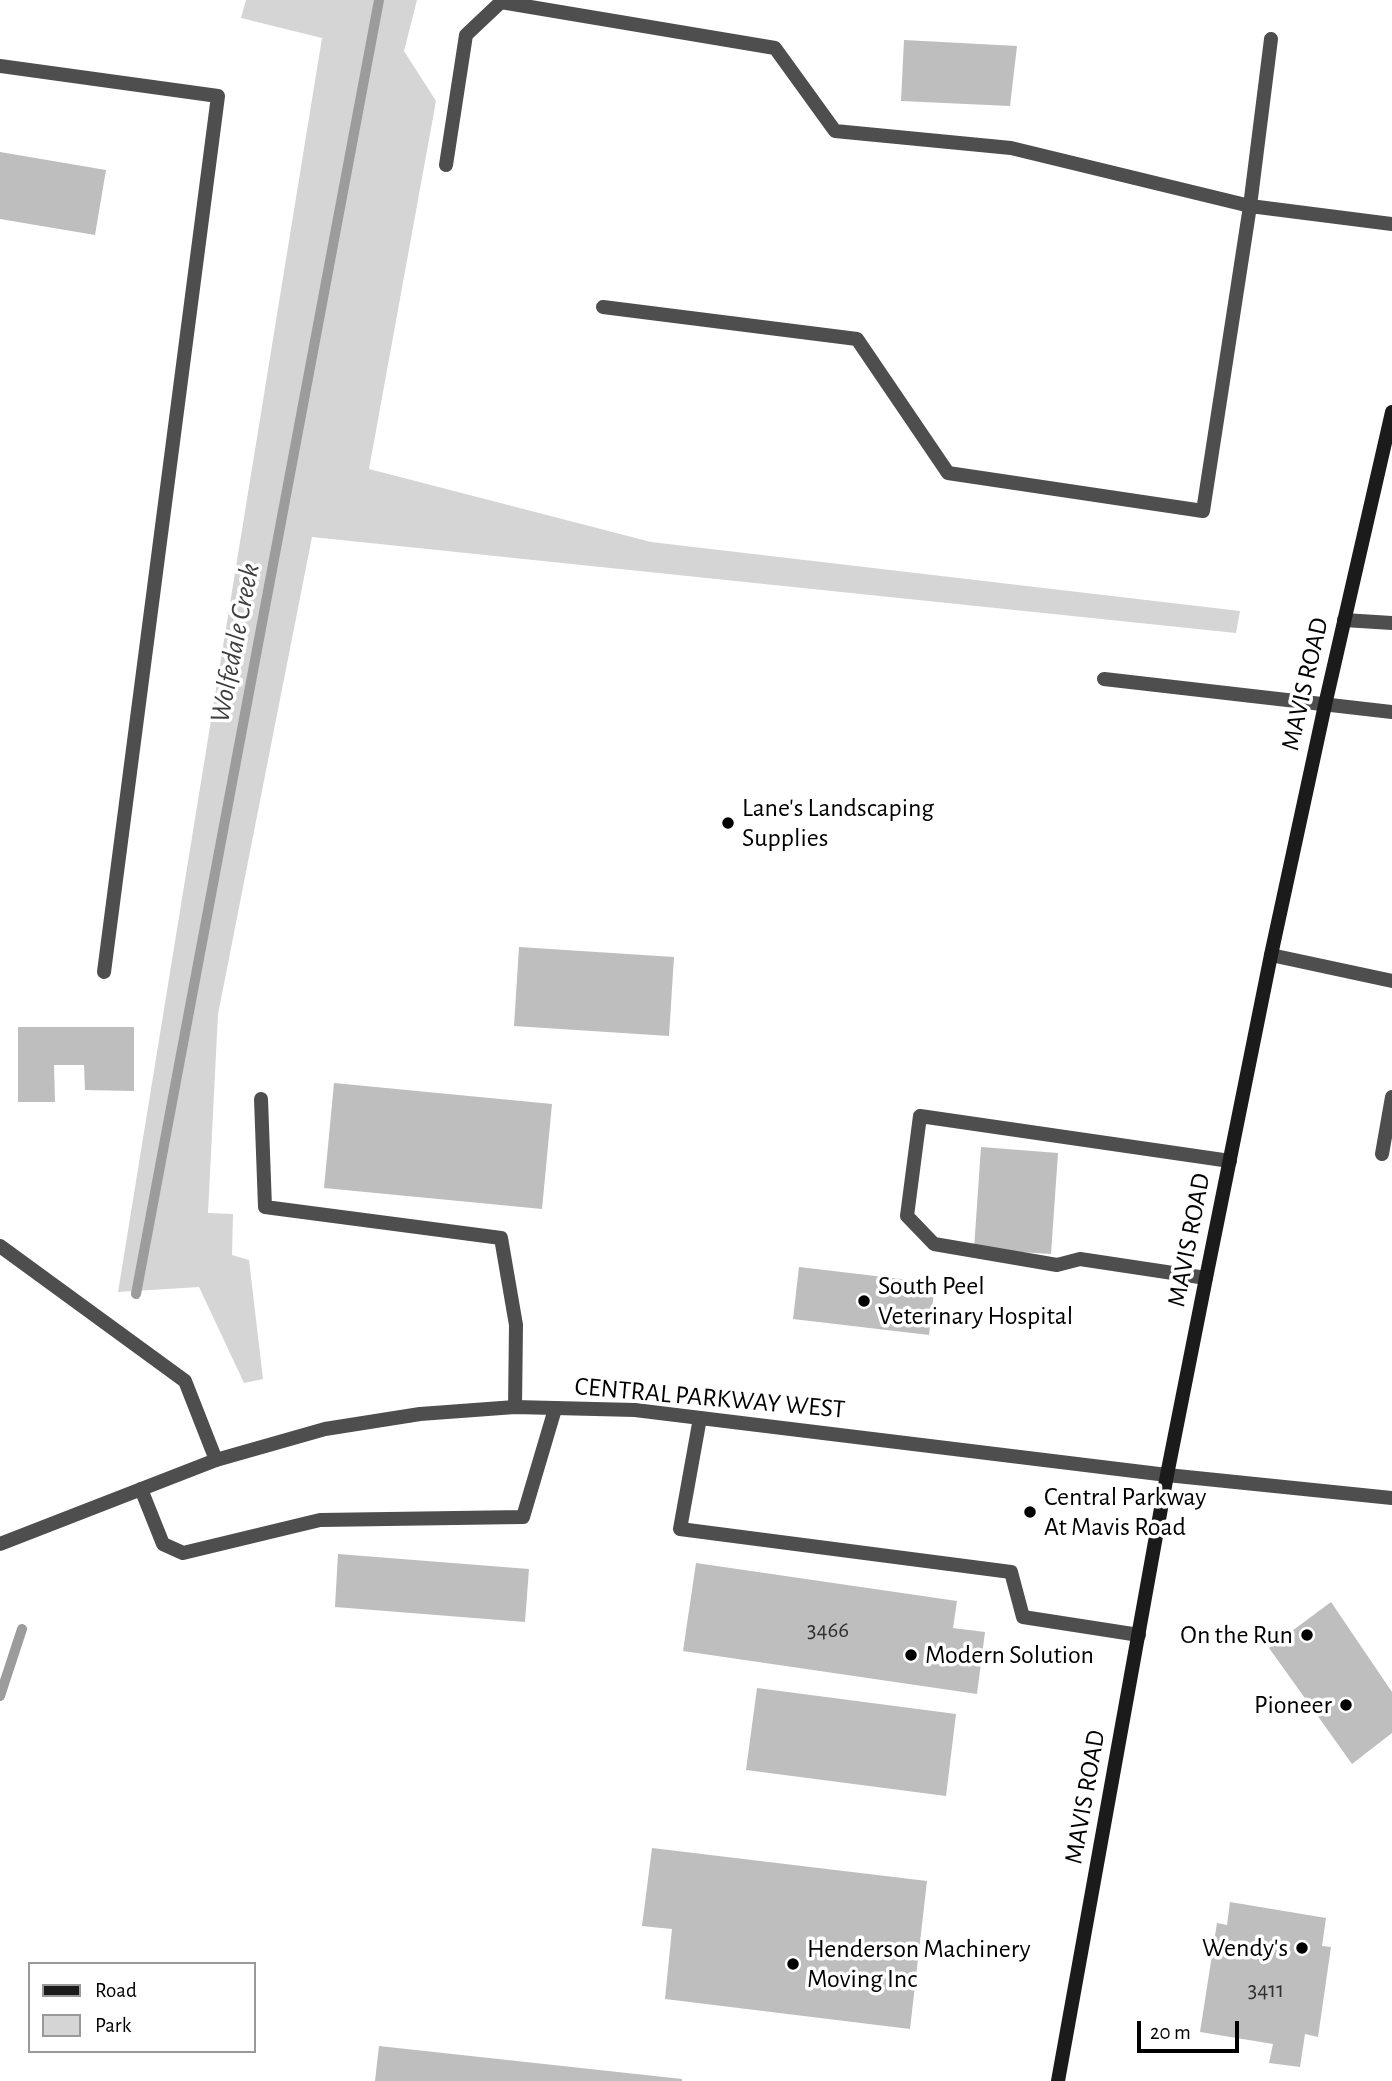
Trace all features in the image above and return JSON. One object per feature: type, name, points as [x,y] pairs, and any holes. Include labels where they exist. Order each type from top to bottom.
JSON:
[{"type":"main road","name":"MAVIS ROAD","points":[[1058,2081],[1167,1475],[1206,1278],[1325,705],[1344,620],[1387,457],[1392,412]]},
{"type":"street","points":[[446,166],[466,35],[501,2],[775,48],[835,131],[1011,148],[1250,206],[1392,224]]},
{"type":"street","points":[[603,307],[857,339],[948,473],[1203,511],[1250,206],[1271,39]]},
{"type":"street","points":[[0,66],[218,96],[104,972]]},
{"type":"street","points":[[1344,620],[1392,623]]},
{"type":"street","points":[[1104,678],[1392,712]]},
{"type":"street","points":[[1271,956],[1392,981]]},
{"type":"street","points":[[1382,1154],[1392,1097]]},
{"type":"street","points":[[261,1099],[265,1207],[500,1238],[516,1325],[515,1407]]},
{"type":"street","points":[[1206,1278],[1080,1259],[1057,1265],[934,1244],[907,1216],[920,1116],[1230,1161]]},
{"type":"street","points":[[0,1246],[185,1381],[216,1460]]},
{"type":"street","name":"CENTRAL PARKWAY WEST","points":[[0,1544],[216,1460],[325,1429],[420,1414],[515,1407],[635,1410],[1167,1475],[1392,1497]]},
{"type":"street","points":[[141,1489],[163,1544],[183,1553],[320,1520],[523,1517],[555,1409]]},
{"type":"street","points":[[701,1418],[680,1529],[1011,1572],[1023,1617],[1139,1635]]},
{"type":"green space","points":[[246,0],[417,0],[404,51],[436,101],[369,469],[651,542],[1240,611],[1236,633],[312,537],[218,1014],[208,1213],[233,1214],[232,1255],[249,1260],[263,1379],[244,1383],[199,1287],[118,1292],[322,38],[241,18]]},
{"type":"building","points":[[904,40],[1017,46],[1010,106],[901,101]]},
{"type":"building","points":[[0,152],[106,170],[95,235],[0,219]]},
{"type":"building","points":[[519,947],[674,957],[669,1036],[514,1026]]},
{"type":"building","points":[[18,1027],[134,1027],[134,1091],[85,1090],[84,1065],[54,1065],[55,1102],[18,1102]]},
{"type":"building","points":[[334,1083],[552,1104],[542,1209],[324,1188]]},
{"type":"building","points":[[981,1147],[1058,1153],[1051,1254],[974,1249]]},
{"type":"building","name":"South Peel Veterinary Hospital","points":[[799,1267],[935,1283],[929,1335],[793,1319]]},
{"type":"building","points":[[338,1554],[529,1569],[525,1622],[335,1607]]},
{"type":"building","points":[[696,1563],[957,1601],[953,1628],[985,1632],[977,1694],[683,1651]]},
{"type":"building","points":[[1331,1602],[1392,1692],[1392,1733],[1352,1764],[1269,1648]]},
{"type":"building","points":[[757,1688],[956,1714],[946,1796],[746,1770]]},
{"type":"building","name":"Henderson Machinery Moving Inc","points":[[652,1848],[927,1881],[910,2029],[665,1999],[672,1929],[642,1926]]},
{"type":"building","points":[[1230,1902],[1326,1918],[1322,1946],[1331,1947],[1318,2037],[1305,2034],[1300,2067],[1269,2063],[1273,2044],[1200,2032],[1217,1923],[1227,1925]]},
{"type":"building","points":[[379,2046],[682,2079],[682,2081],[375,2081]]},
{"type":"waterway","name":"Wolfedale Creek","points":[[136,1294],[379,0]]},
{"type":"waterway","name":"Wolfedale Creek","points":[[0,1696],[22,1629]]},
{"type":"place","name":"Lane's Landscaping Supplies","points":[[728,823]]},
{"type":"place","name":"South Peel Veterinary Hospital","points":[[864,1301]]},
{"type":"place","name":"Central Parkway At Mavis Road","points":[[1030,1512]]},
{"type":"place","name":"On the Run","points":[[1307,1635]]},
{"type":"place","name":"Modern Solution","points":[[911,1655]]},
{"type":"place","name":"Pioneer","points":[[1346,1705]]},
{"type":"place","name":"Wendy's","points":[[1302,1948]]},
{"type":"place","name":"Henderson Machinery Moving Inc","points":[[793,1964]]}]
